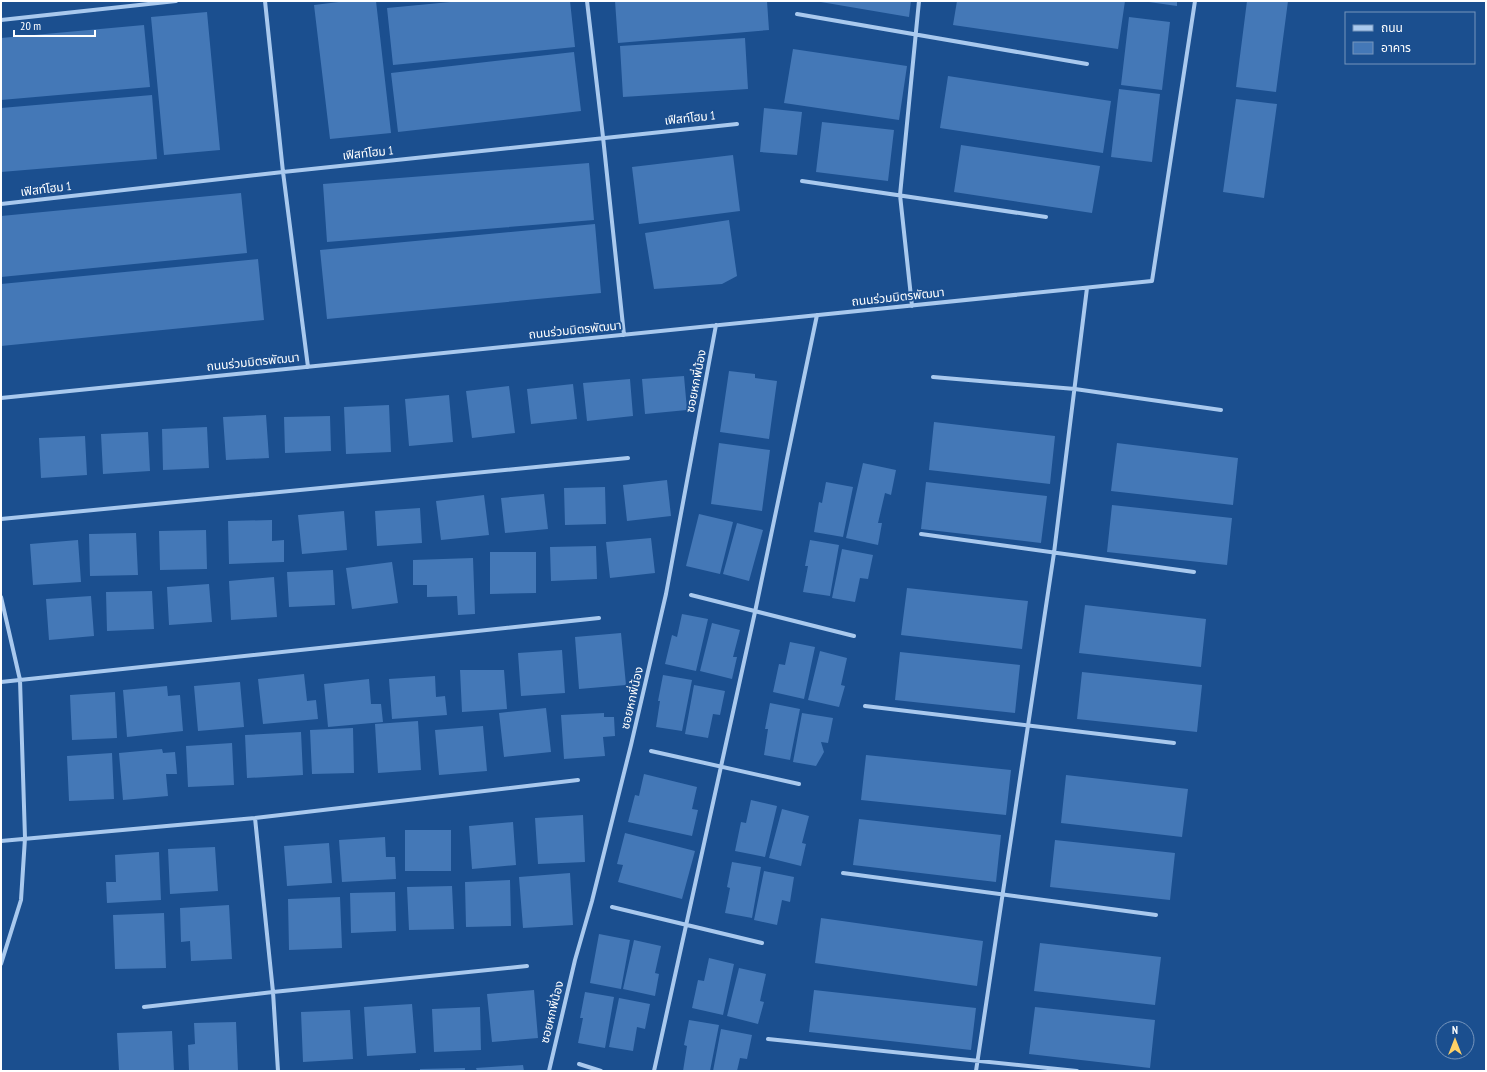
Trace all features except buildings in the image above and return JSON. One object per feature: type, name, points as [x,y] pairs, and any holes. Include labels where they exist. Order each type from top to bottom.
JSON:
[{"type":"street","points":[[1,20],[176,1]]},
{"type":"street","points":[[265,1],[283,172],[308,367]]},
{"type":"street","points":[[587,1],[624,335]]},
{"type":"street","points":[[912,306],[900,195],[919,1]]},
{"type":"street","name":"ถนนร่วมมิตรพัฒนา","points":[[1,398],[1152,281],[1195,1]]},
{"type":"street","points":[[797,14],[1087,64]]},
{"type":"street","name":"เฟิสท์โฮม 1","points":[[1,204],[283,172],[533,146],[603,137],[737,124]]},
{"type":"street","points":[[802,181],[1046,217]]},
{"type":"street","points":[[976,1071],[1054,553],[1087,288]]},
{"type":"street","points":[[654,1071],[755,612],[817,316]]},
{"type":"street","name":"ซอยหกพี่น้อง","points":[[549,1071],[575,960],[592,901],[631,745],[666,594],[716,325]]},
{"type":"street","points":[[933,377],[1075,389],[1221,410]]},
{"type":"street","points":[[1,519],[628,458]]},
{"type":"street","points":[[921,534],[1194,572]]},
{"type":"street","points":[[691,595],[854,636]]},
{"type":"street","points":[[1,597],[20,680],[24,838],[22,900],[1,964]]},
{"type":"street","points":[[1,682],[600,618]]},
{"type":"street","points":[[865,706],[1174,743]]},
{"type":"street","points":[[651,751],[799,784]]},
{"type":"street","points":[[1,841],[255,818],[578,780]]},
{"type":"street","points":[[255,818],[273,992],[278,1071]]},
{"type":"street","points":[[842,874],[1156,915]]},
{"type":"street","points":[[612,907],[762,943]]},
{"type":"street","points":[[144,1007],[527,966]]},
{"type":"street","points":[[768,1039],[1077,1071]]},
{"type":"street","points":[[579,1064],[602,1071]]}]
